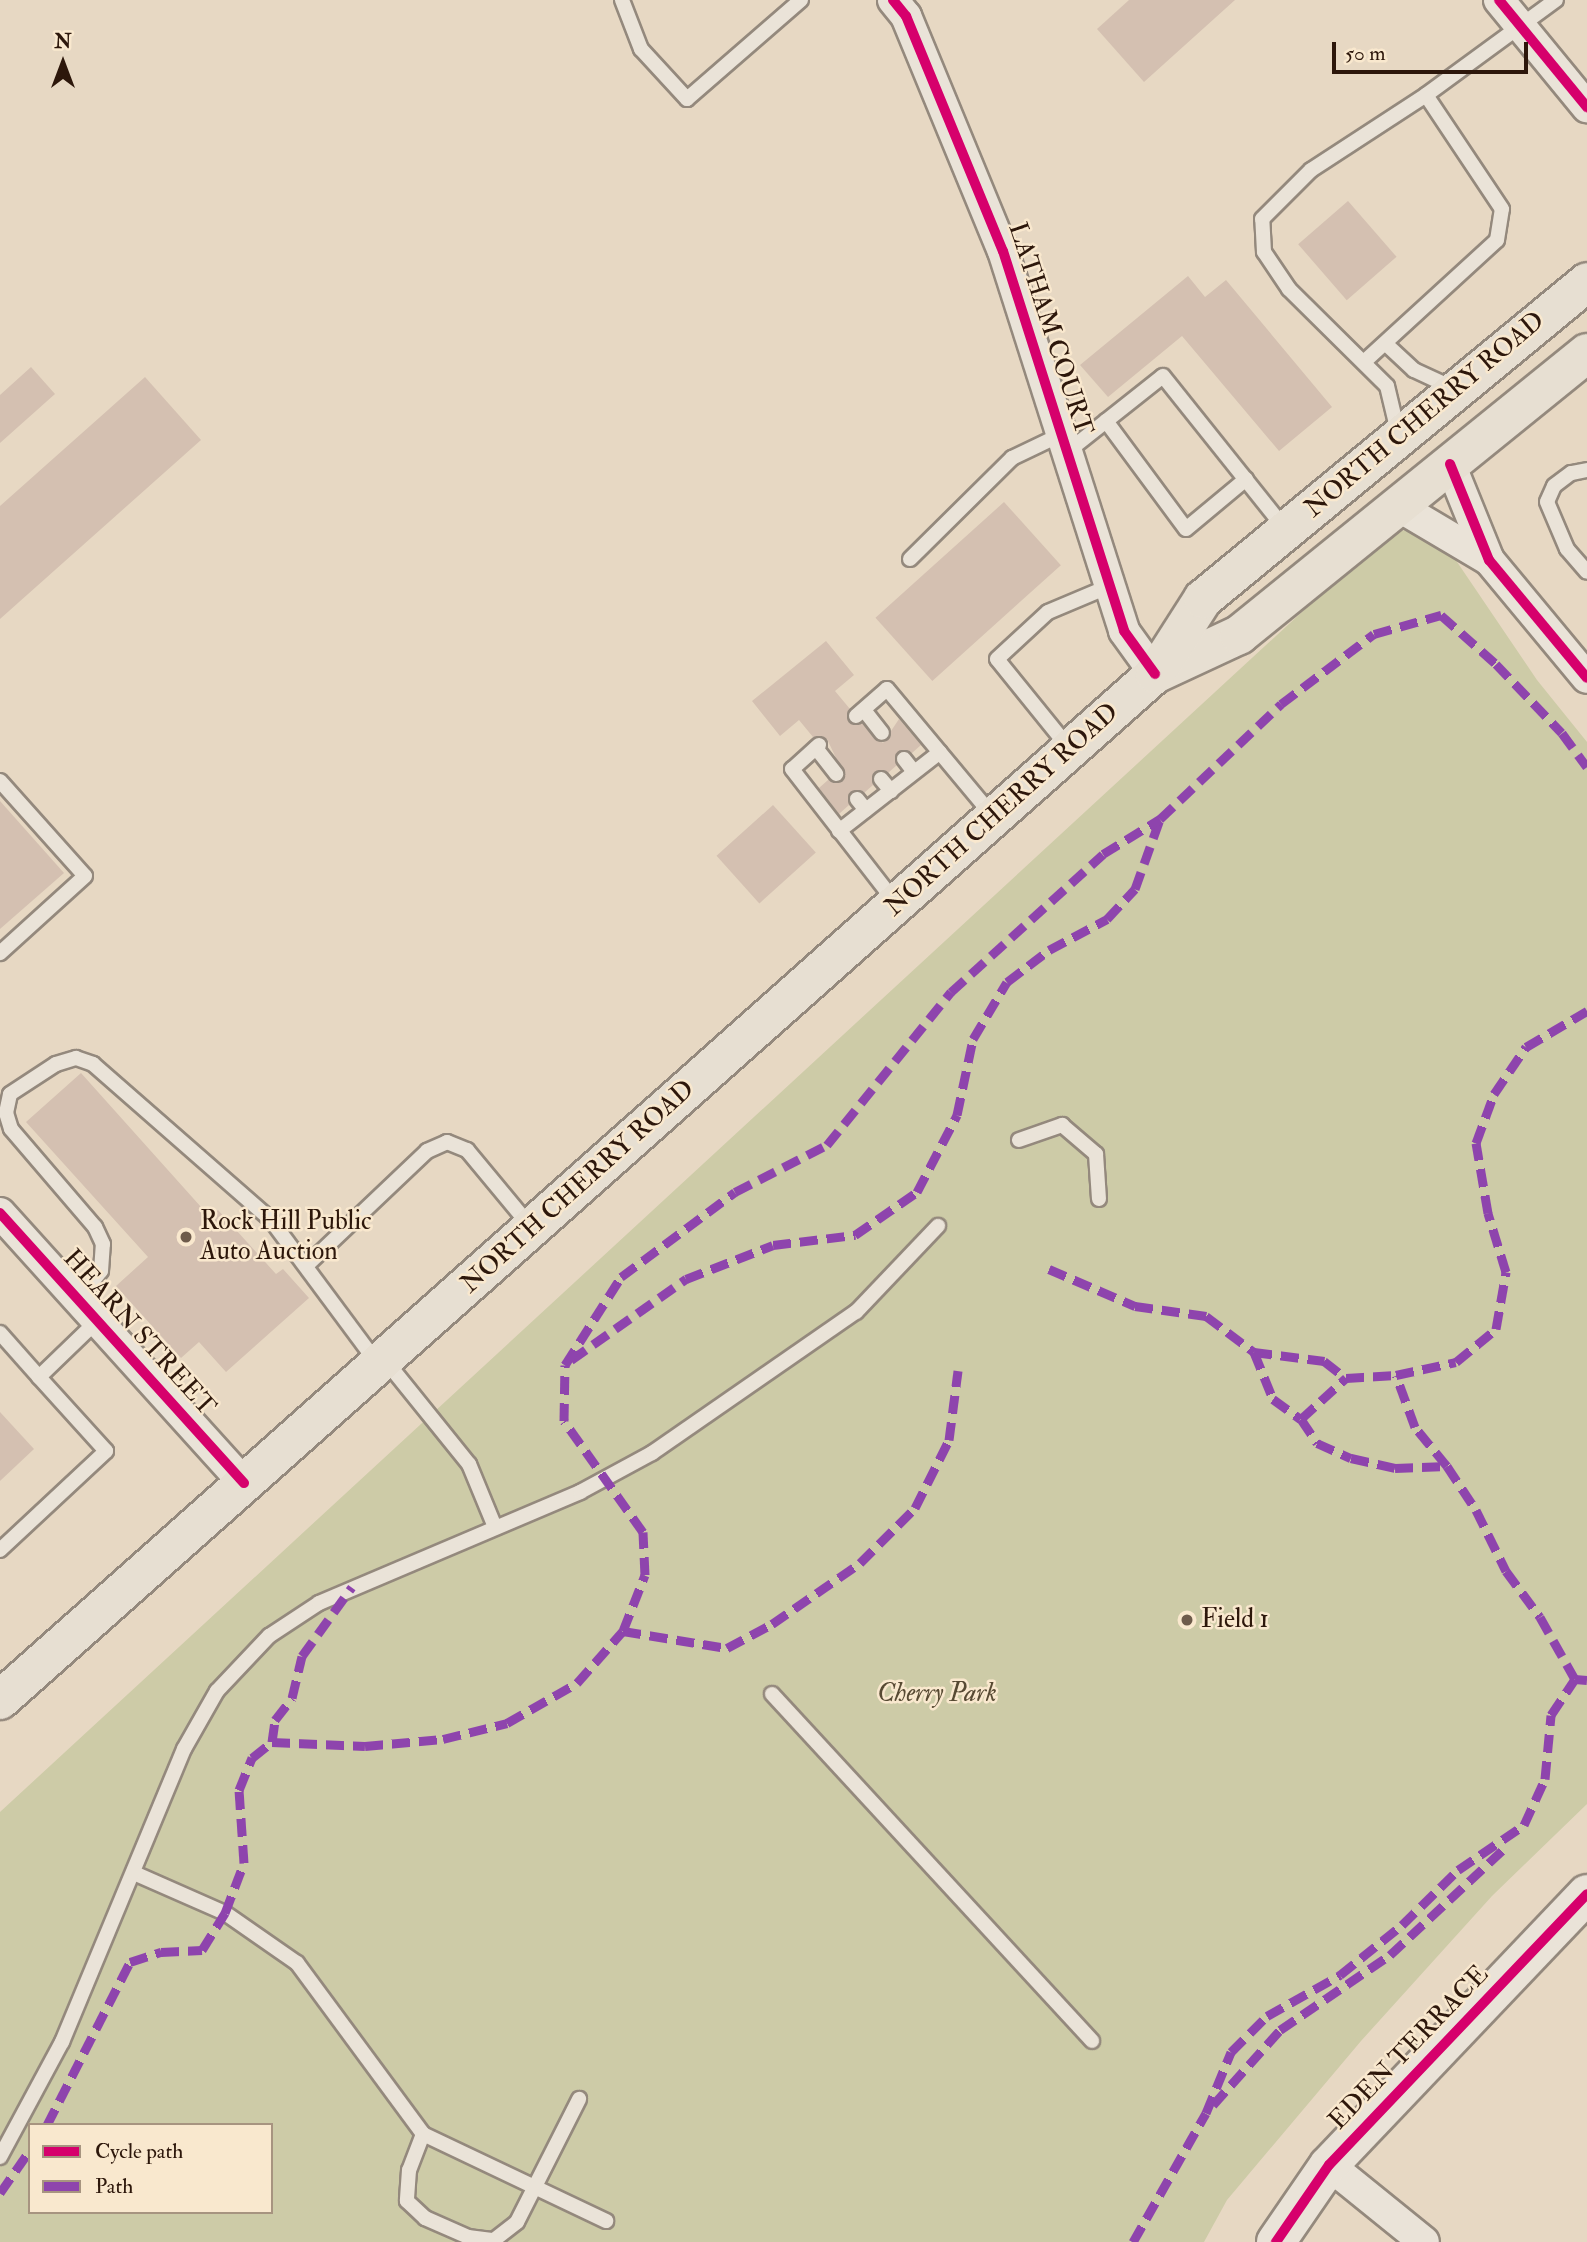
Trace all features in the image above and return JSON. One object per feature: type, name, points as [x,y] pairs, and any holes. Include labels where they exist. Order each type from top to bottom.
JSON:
[{"type":"main road","name":"NORTH CHERRY ROAD","points":[[0,1700],[1155,674],[1203,599],[1587,282]]},
{"type":"main road","name":"NORTH CHERRY ROAD","points":[[1155,674],[1239,635],[1587,353]]},
{"type":"street","name":"LATHAM COURT","points":[[893,0],[906,16],[1003,251],[1124,631],[1155,674]]},
{"type":"street","points":[[1499,0],[1587,107]]},
{"type":"street","points":[[1450,464],[1489,560],[1587,678]]},
{"type":"street","points":[[1398,506],[1489,560]]},
{"type":"street","name":"HEARN STREET","points":[[0,1213],[244,1483]]},
{"type":"street","name":"EDEN TERRACE","points":[[1276,2242],[1329,2165],[1587,1894]]},
{"type":"street","points":[[1329,2165],[1424,2242]]},
{"type":"lane","points":[[622,0],[640,49],[687,99],[801,0]]},
{"type":"lane","points":[[1398,437],[1387,386],[1365,361],[1289,289],[1264,252],[1262,219],[1311,170],[1426,94],[1556,0]]},
{"type":"lane","points":[[1365,361],[1497,240],[1502,209],[1426,94]]},
{"type":"lane","points":[[1386,344],[1414,370],[1456,389]]},
{"type":"lane","points":[[910,559],[1012,458],[1064,443],[1107,421],[1163,376],[1286,530]]},
{"type":"lane","points":[[1107,421],[1186,529],[1246,479]]},
{"type":"lane","points":[[1587,470],[1562,480],[1548,502],[1567,549],[1587,572]]},
{"type":"lane","points":[[1070,750],[997,659],[1048,612],[1110,586]]},
{"type":"lane","points":[[882,733],[860,713],[887,689],[994,817]]},
{"type":"lane","points":[[836,774],[818,746],[792,769],[896,904]]},
{"type":"lane","points":[[839,831],[861,805],[891,791],[940,752]]},
{"type":"lane","points":[[904,760],[914,772]]},
{"type":"lane","points":[[881,779],[891,791]]},
{"type":"lane","points":[[0,781],[85,876],[0,953]]},
{"type":"lane","points":[[39,1377],[88,1310],[101,1271],[103,1244],[95,1227],[11,1129],[6,1113],[10,1094],[56,1063],[76,1058],[93,1064],[230,1181],[271,1220],[382,1362],[469,1464],[495,1527]]},
{"type":"lane","points":[[1019,1140],[1062,1125],[1097,1154],[1099,1199]]},
{"type":"lane","points":[[306,1266],[427,1151],[447,1142],[467,1150],[532,1228]]},
{"type":"lane","points":[[0,2157],[62,2042],[184,1749],[210,1703],[269,1636],[319,1603],[580,1492],[662,1446],[856,1312],[938,1226]]},
{"type":"lane","points":[[0,1333],[106,1451],[0,1550]]},
{"type":"lane","points":[[772,1694],[1092,2041]]},
{"type":"lane","points":[[134,1873],[225,1913],[297,1963],[423,2134],[606,2221]]},
{"type":"lane","points":[[423,2134],[409,2169],[407,2201],[425,2218],[468,2237],[494,2240],[517,2222],[579,2099]]},
{"type":"green space","name":"Cherry Park","points":[[1413,529],[1451,553],[1537,680],[1587,742],[1587,1804],[1492,1896],[1361,2041],[1227,2200],[1204,2242],[0,2242],[0,1812],[1380,540],[1393,532]]},
{"type":"building","points":[[1129,0],[1235,0],[1144,82],[1097,29]]},
{"type":"building","points":[[1348,201],[1397,257],[1347,300],[1298,244]]},
{"type":"building","points":[[1188,276],[1205,297],[1226,280],[1332,407],[1279,451],[1182,336],[1108,397],[1080,365]]},
{"type":"building","points":[[31,367],[55,394],[0,443],[0,395]]},
{"type":"building","points":[[145,377],[201,440],[0,619],[0,506]]},
{"type":"building","points":[[1004,502],[1061,565],[932,681],[875,618]]},
{"type":"building","points":[[826,641],[854,675],[835,691],[850,709],[849,723],[862,723],[883,743],[899,719],[921,745],[912,753],[898,752],[897,765],[888,773],[874,772],[873,785],[864,793],[850,792],[849,805],[839,814],[819,788],[828,780],[838,783],[845,777],[827,739],[813,737],[799,720],[780,736],[752,701]]},
{"type":"building","points":[[0,801],[64,873],[0,929]]},
{"type":"building","points":[[773,805],[816,853],[759,903],[717,856]]},
{"type":"building","name":"Rock Hill Public Auto Auction","points":[[81,1073],[210,1217],[218,1210],[276,1274],[283,1269],[309,1298],[226,1372],[199,1342],[181,1358],[116,1286],[148,1257],[26,1122]]},
{"type":"building","points":[[0,1412],[34,1449],[0,1481]]},
{"type":"marked path","points":[[571,1360],[686,1279],[773,1245],[855,1235],[917,1192],[957,1115],[973,1039],[1007,982],[1049,950],[1107,919],[1135,889],[1160,819],[1281,704],[1374,634],[1441,615],[1496,664],[1562,733],[1587,767]]},
{"type":"marked path","points":[[272,1742],[365,1746],[443,1739],[507,1723],[577,1683],[623,1631],[645,1575],[643,1532],[564,1421],[565,1365],[621,1277],[735,1192],[827,1145],[951,992],[1103,854],[1160,819]]},
{"type":"marked path","points":[[1447,1466],[1415,1427],[1396,1375],[1456,1362],[1496,1329],[1506,1272],[1488,1213],[1476,1143],[1494,1094],[1526,1047],[1587,1011]]},
{"type":"marked path","points":[[1049,1269],[1135,1306],[1206,1316],[1254,1352],[1273,1399],[1301,1419],[1317,1443],[1351,1458],[1395,1468],[1447,1466],[1476,1510],[1506,1571],[1540,1617],[1575,1679]]},
{"type":"marked path","points":[[1254,1352],[1324,1361],[1346,1378]]},
{"type":"marked path","points":[[623,1631],[727,1648],[772,1624],[860,1563],[915,1508],[949,1440],[958,1371]]},
{"type":"marked path","points":[[1301,1419],[1346,1378],[1396,1375]]},
{"type":"marked path","points":[[48,2123],[130,1962],[161,1952],[202,1950],[225,1913],[244,1863],[239,1790],[252,1758],[272,1742],[275,1720],[292,1698],[302,1656],[352,1587]]},
{"type":"marked path","points":[[1133,2242],[1206,2113],[1231,2052],[1267,2016],[1340,1975],[1402,1925],[1458,1870],[1524,1825],[1545,1779],[1551,1715],[1575,1679],[1587,1680]]},
{"type":"marked path","points":[[1213,2105],[1280,2030],[1390,1955],[1508,1845]]},
{"type":"marked path","points":[[0,2193],[28,2153]]},
{"type":"cycle path","points":[[893,0],[906,16],[1003,251],[1124,631],[1155,674]]},
{"type":"cycle path","points":[[1499,0],[1587,107]]},
{"type":"cycle path","points":[[1450,464],[1489,560],[1587,678]]},
{"type":"cycle path","points":[[0,1213],[244,1483]]},
{"type":"cycle path","points":[[1276,2242],[1329,2165],[1587,1894]]},
{"type":"place","name":"Rock Hill Public Auto Auction","points":[[186,1237]]},
{"type":"place","name":"Field 1","points":[[1187,1620]]}]
